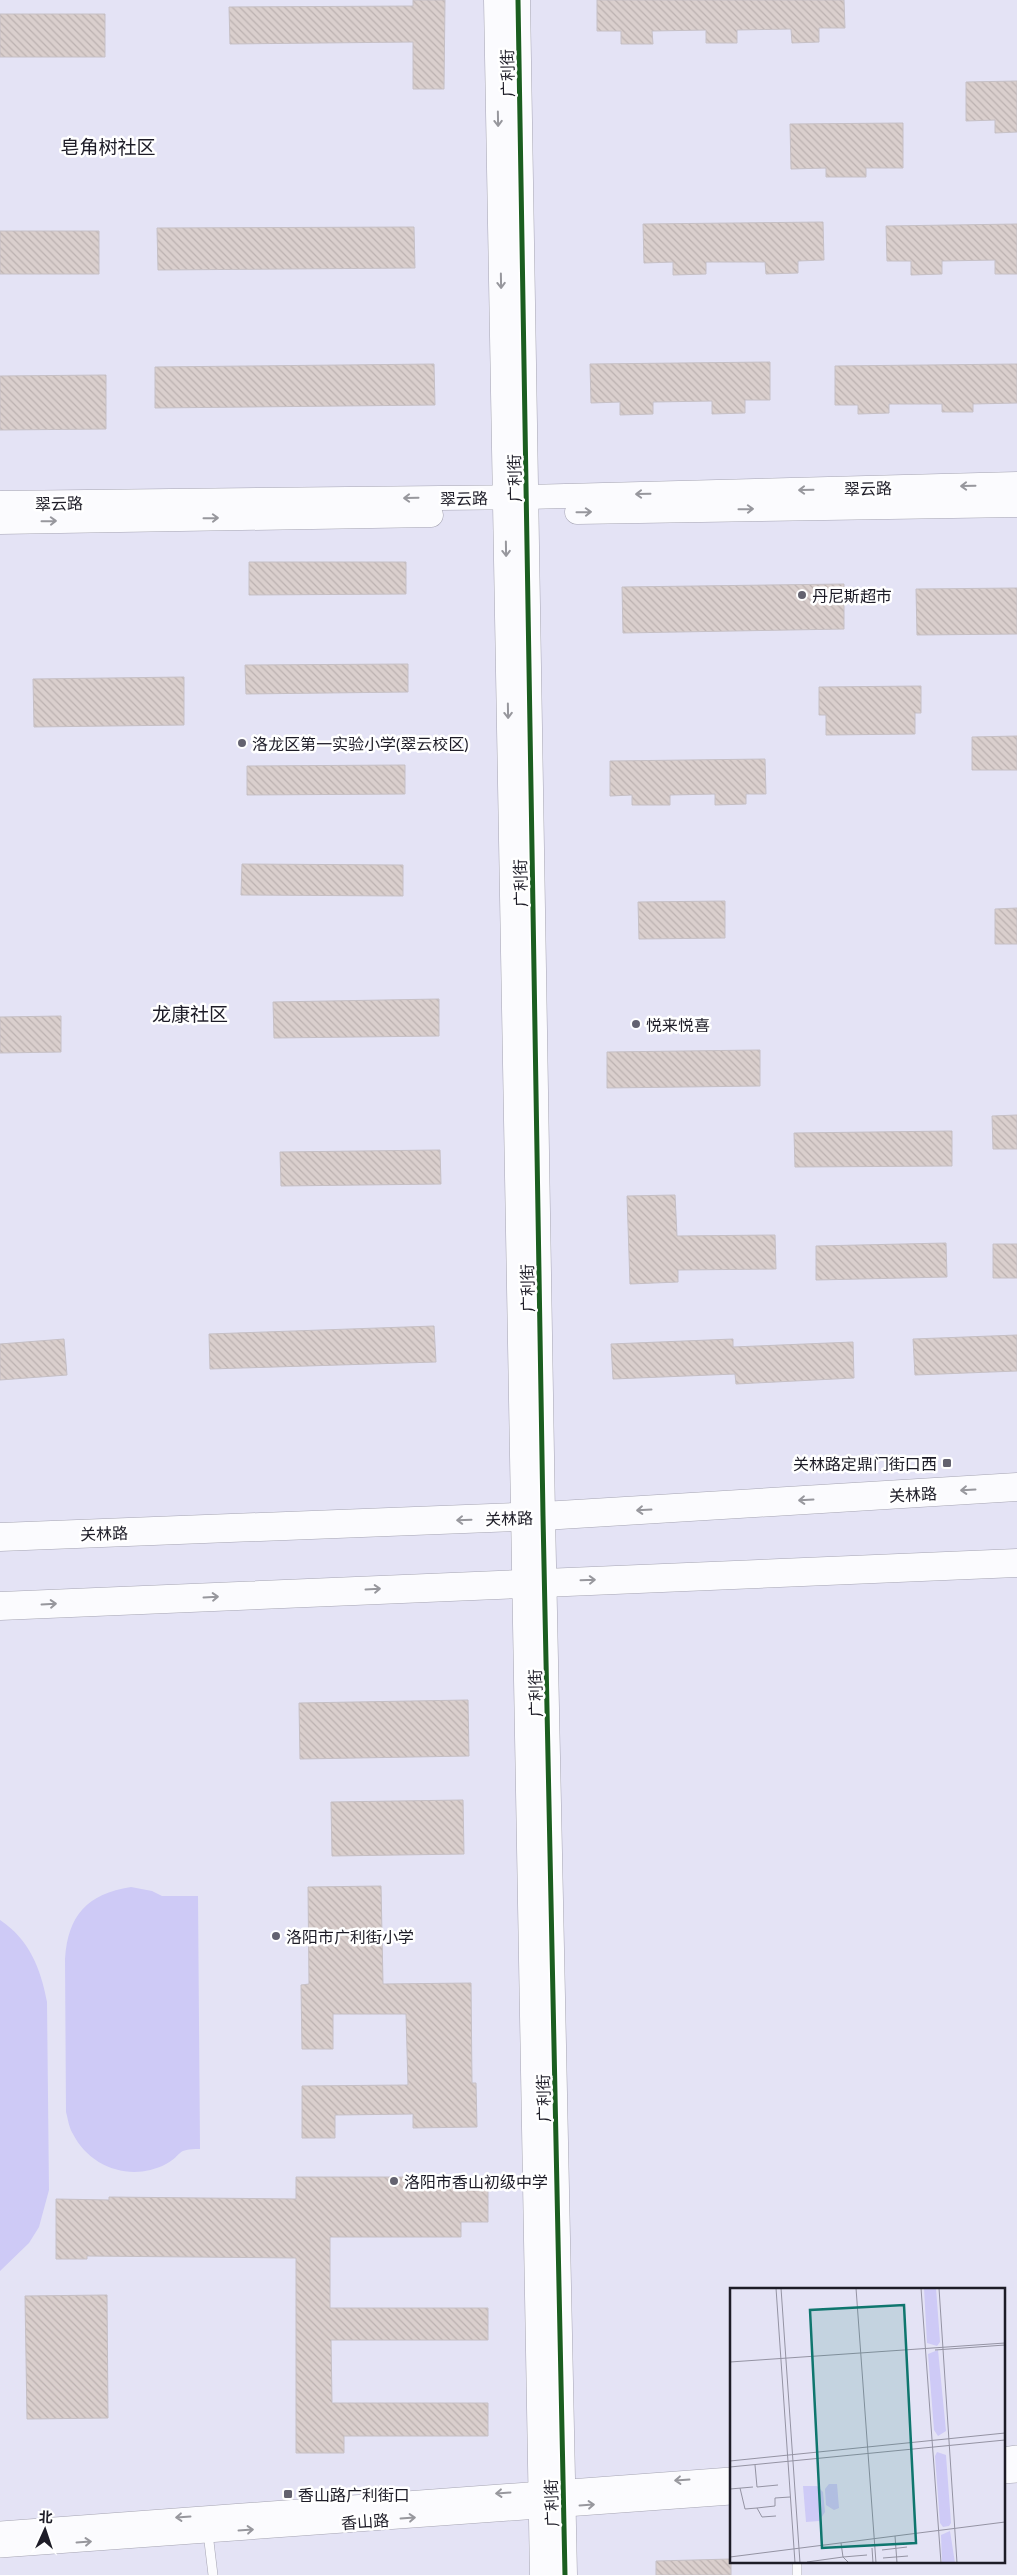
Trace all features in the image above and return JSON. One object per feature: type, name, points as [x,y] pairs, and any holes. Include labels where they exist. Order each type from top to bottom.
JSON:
[{"type":"main road","name":"关林路","points":[[0,1538],[533,1517],[1017,1488]]},
{"type":"main road","points":[[0,1606],[1017,1563]]},
{"type":"street","name":"广利街","points":[[496,0],[516,505]]},
{"type":"street","name":"广利街","points":[[518,0],[516,505],[552,2499],[542,2575]]},
{"type":"street","name":"翠云路","points":[[0,522],[516,505],[1017,484]]},
{"type":"street","name":"翠云路","points":[[0,503],[1017,505]]},
{"type":"street","points":[[1004,2456],[1017,2456]]},
{"type":"street","points":[[1004,2474],[1017,2473]]},
{"type":"street","name":"香山路","points":[[0,2548],[208,2532],[552,2499],[730,2477]]},
{"type":"street","name":"香山路","points":[[0,2531],[552,2499],[730,2495]]},
{"type":"street","name":"广利街","points":[[552,2499],[565,2575]]},
{"type":"lane","points":[[208,2532],[212,2575]]},
{"type":"lane","points":[[797,2562],[798,2575]]},
{"type":"shaded area","points":[[131,1887],[152,1891],[162,1896],[198,1896],[200,2149],[183,2151],[166,2164],[140,2172],[113,2168],[90,2156],[80,2146],[72,2132],[66,2112],[65,1959],[70,1930],[83,1909],[92,1901],[116,1890]]},
{"type":"shaded area","points":[[0,1920],[19,1936],[32,1956],[41,1978],[47,2002],[49,2190],[39,2227],[29,2243],[0,2271]]},
{"type":"building","points":[[413,0],[445,0],[444,89],[413,89],[413,42],[230,44],[229,7],[413,6]]},
{"type":"building","points":[[597,0],[844,0],[845,28],[819,28],[819,42],[792,43],[791,29],[737,30],[737,43],[706,43],[706,30],[652,31],[653,44],[621,44],[621,31],[597,31]]},
{"type":"building","points":[[0,14],[105,14],[105,57],[0,57]]},
{"type":"building","points":[[1017,81],[1017,132],[995,133],[995,120],[966,121],[966,82]]},
{"type":"building","points":[[903,123],[903,168],[866,168],[866,177],[826,177],[826,168],[791,169],[790,124]]},
{"type":"building","points":[[823,222],[824,260],[798,261],[798,273],[766,274],[765,262],[706,262],[706,274],[673,275],[673,262],[644,263],[643,224]]},
{"type":"building","points":[[1017,224],[1017,274],[995,274],[995,260],[942,261],[942,274],[911,275],[911,261],[887,261],[886,226]]},
{"type":"building","points":[[414,227],[415,268],[158,270],[157,228]]},
{"type":"building","points":[[0,231],[99,231],[99,274],[0,274]]},
{"type":"building","points":[[770,362],[770,400],[745,400],[745,413],[712,414],[712,401],[653,402],[653,414],[620,415],[620,402],[591,403],[590,364]]},
{"type":"building","points":[[434,364],[435,405],[155,408],[155,367]]},
{"type":"building","points":[[1017,364],[1017,403],[973,404],[973,412],[942,412],[942,404],[889,404],[889,413],[858,414],[858,405],[835,405],[835,366]]},
{"type":"building","points":[[106,375],[106,429],[0,430],[0,376]]},
{"type":"building","points":[[249,562],[406,562],[406,594],[249,595]]},
{"type":"building","points":[[844,584],[844,629],[623,633],[622,587]]},
{"type":"building","points":[[1017,588],[1017,634],[917,635],[916,589]]},
{"type":"building","points":[[408,664],[408,692],[246,694],[245,665]]},
{"type":"building","points":[[184,677],[184,725],[34,727],[33,679]]},
{"type":"building","points":[[921,686],[921,713],[915,713],[915,734],[826,735],[826,715],[819,715],[819,687]]},
{"type":"building","points":[[1017,736],[1017,770],[972,770],[972,737]]},
{"type":"building","points":[[765,759],[766,794],[746,794],[746,804],[715,805],[715,794],[670,795],[670,805],[632,805],[632,795],[610,796],[610,761]]},
{"type":"building","points":[[405,765],[405,794],[247,795],[247,766]]},
{"type":"building","points":[[242,864],[403,865],[403,896],[241,895]]},
{"type":"building","points":[[725,901],[725,938],[639,939],[638,902]]},
{"type":"building","points":[[1017,908],[1017,944],[995,944],[995,909]]},
{"type":"building","points":[[439,999],[439,1036],[274,1038],[273,1002]]},
{"type":"building","points":[[61,1016],[61,1052],[0,1053],[0,1017]]},
{"type":"building","points":[[760,1050],[760,1086],[607,1088],[607,1052]]},
{"type":"building","points":[[1017,1115],[1017,1149],[993,1149],[992,1116]]},
{"type":"building","points":[[952,1131],[952,1166],[795,1167],[794,1133]]},
{"type":"building","points":[[440,1150],[441,1184],[281,1186],[280,1152]]},
{"type":"building","points":[[675,1195],[677,1236],[775,1235],[776,1269],[678,1270],[678,1282],[630,1284],[627,1196]]},
{"type":"building","points":[[946,1243],[947,1277],[816,1280],[816,1246]]},
{"type":"building","points":[[993,1244],[1017,1244],[1017,1278],[993,1278]]},
{"type":"building","points":[[434,1326],[436,1362],[210,1369],[209,1334]]},
{"type":"building","points":[[1017,1335],[1017,1371],[915,1375],[913,1339]]},
{"type":"building","points":[[64,1339],[67,1375],[0,1380],[0,1344]]},
{"type":"building","points":[[733,1339],[733,1347],[853,1342],[854,1378],[736,1384],[735,1374],[613,1379],[611,1344]]},
{"type":"building","points":[[468,1700],[469,1756],[300,1759],[299,1703]]},
{"type":"building","points":[[463,1800],[464,1854],[332,1856],[331,1802]]},
{"type":"building","points":[[381,1886],[383,1984],[471,1983],[472,2083],[476,2083],[477,2127],[413,2128],[413,2114],[335,2115],[335,2138],[302,2138],[302,2086],[408,2085],[406,2014],[333,2014],[333,2049],[302,2049],[301,1985],[309,1984],[308,1887]]},
{"type":"building","points":[[296,2177],[488,2177],[488,2222],[461,2222],[461,2237],[330,2237],[330,2308],[488,2308],[488,2340],[331,2340],[332,2403],[488,2403],[488,2436],[344,2436],[344,2453],[296,2453],[296,2258],[87,2256],[87,2259],[56,2259],[56,2199],[109,2200],[109,2197],[296,2199]]},
{"type":"building","points":[[107,2295],[108,2418],[27,2419],[25,2296]]},
{"type":"building","points":[[730,2559],[731,2575],[656,2575],[656,2561]]},
{"type":"cycle path","points":[[518,0],[543,1516],[565,2575]]},
{"type":"place","name":"丹尼斯超市","points":[[802,595]]},
{"type":"place","name":"洛龙区第一实验小学(翠云校区)","points":[[242,743]]},
{"type":"place","name":"悦来悦喜","points":[[636,1024]]},
{"type":"place","name":"关林路定鼎门街口西","points":[[947,1463]]},
{"type":"place","name":"洛阳市广利街小学","points":[[276,1936]]},
{"type":"place","name":"洛阳市香山初级中学","points":[[394,2181]]},
{"type":"place","name":"香山路广利街口","points":[[288,2494]]},
{"type":"district","name":"皂角树社区","points":[[108,146]]},
{"type":"district","name":"龙康社区","points":[[190,1013]]}]
